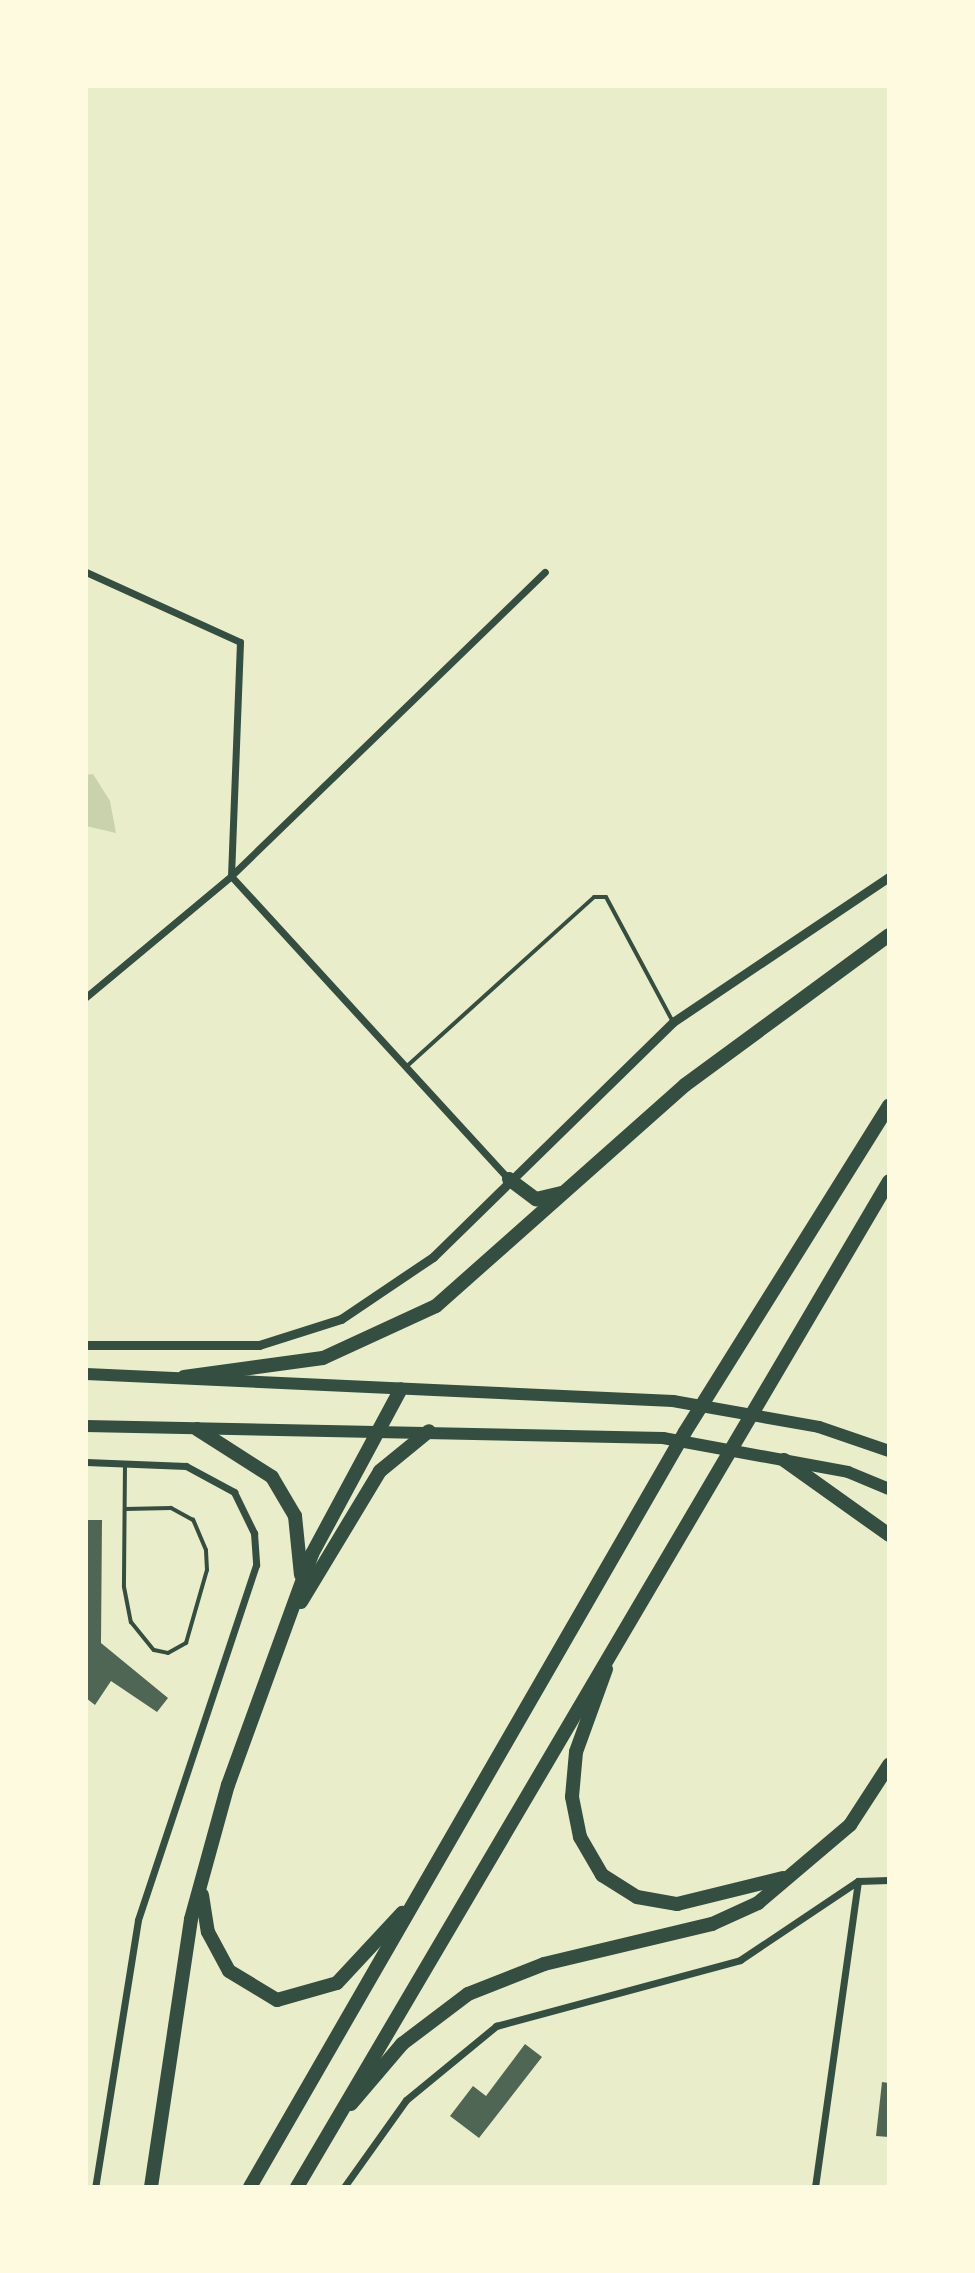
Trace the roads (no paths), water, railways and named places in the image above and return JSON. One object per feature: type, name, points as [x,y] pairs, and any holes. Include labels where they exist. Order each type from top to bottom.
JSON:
[{"type":"highway","points":[[184,1377],[323,1358],[402,1326],[497,1259],[650,1116],[759,1025],[889,935]]},
{"type":"highway","points":[[250,2187],[729,1359],[889,1106]]},
{"type":"highway","points":[[509,1179],[536,1199],[566,1192]]},
{"type":"highway","points":[[297,2187],[776,1366],[889,1181]]},
{"type":"highway","points":[[151,2187],[191,1919],[202,1890],[228,1785],[296,1609],[312,1554],[401,1389]]},
{"type":"highway","points":[[197,1429],[256,1461],[284,1493],[301,1541],[296,1609]]},
{"type":"highway","points":[[296,1609],[380,1471],[429,1431]]},
{"type":"highway","points":[[784,1460],[889,1535]]},
{"type":"highway","points":[[613,1644],[572,1772],[574,1817],[590,1859],[619,1888],[656,1904],[718,1898],[787,1877]]},
{"type":"highway","points":[[331,2125],[402,2044],[468,1994],[544,1964],[712,1924],[758,1903],[850,1825],[889,1765]]},
{"type":"highway","points":[[202,1890],[208,1932],[229,1971],[264,1997],[288,2001],[337,1983],[414,1901]]},
{"type":"main road","points":[[86,1374],[673,1401],[819,1427],[889,1451]]},
{"type":"main road","points":[[86,1426],[663,1438],[784,1460],[889,1489]]},
{"type":"street","points":[[86,572],[240,642],[231,876],[509,1179]]},
{"type":"street","points":[[86,997],[231,876],[545,572]]},
{"type":"street","points":[[86,1345],[259,1345],[341,1319],[433,1257],[509,1179],[673,1022],[889,877]]},
{"type":"street","points":[[86,1462],[186,1466],[234,1492],[254,1533],[256,1565],[138,1920],[95,2187]]},
{"type":"street","points":[[344,2187],[406,2100],[469,2041],[530,2012],[740,1960],[858,1881],[889,1880]]},
{"type":"street","points":[[815,2187],[858,1881]]},
{"type":"lane","points":[[406,1067],[594,897],[606,897],[673,1022]]},
{"type":"lane","points":[[125,1464],[125,1509],[131,1622],[154,1650],[168,1653],[186,1643],[207,1570],[206,1550],[193,1520],[171,1508],[125,1509]]}]
